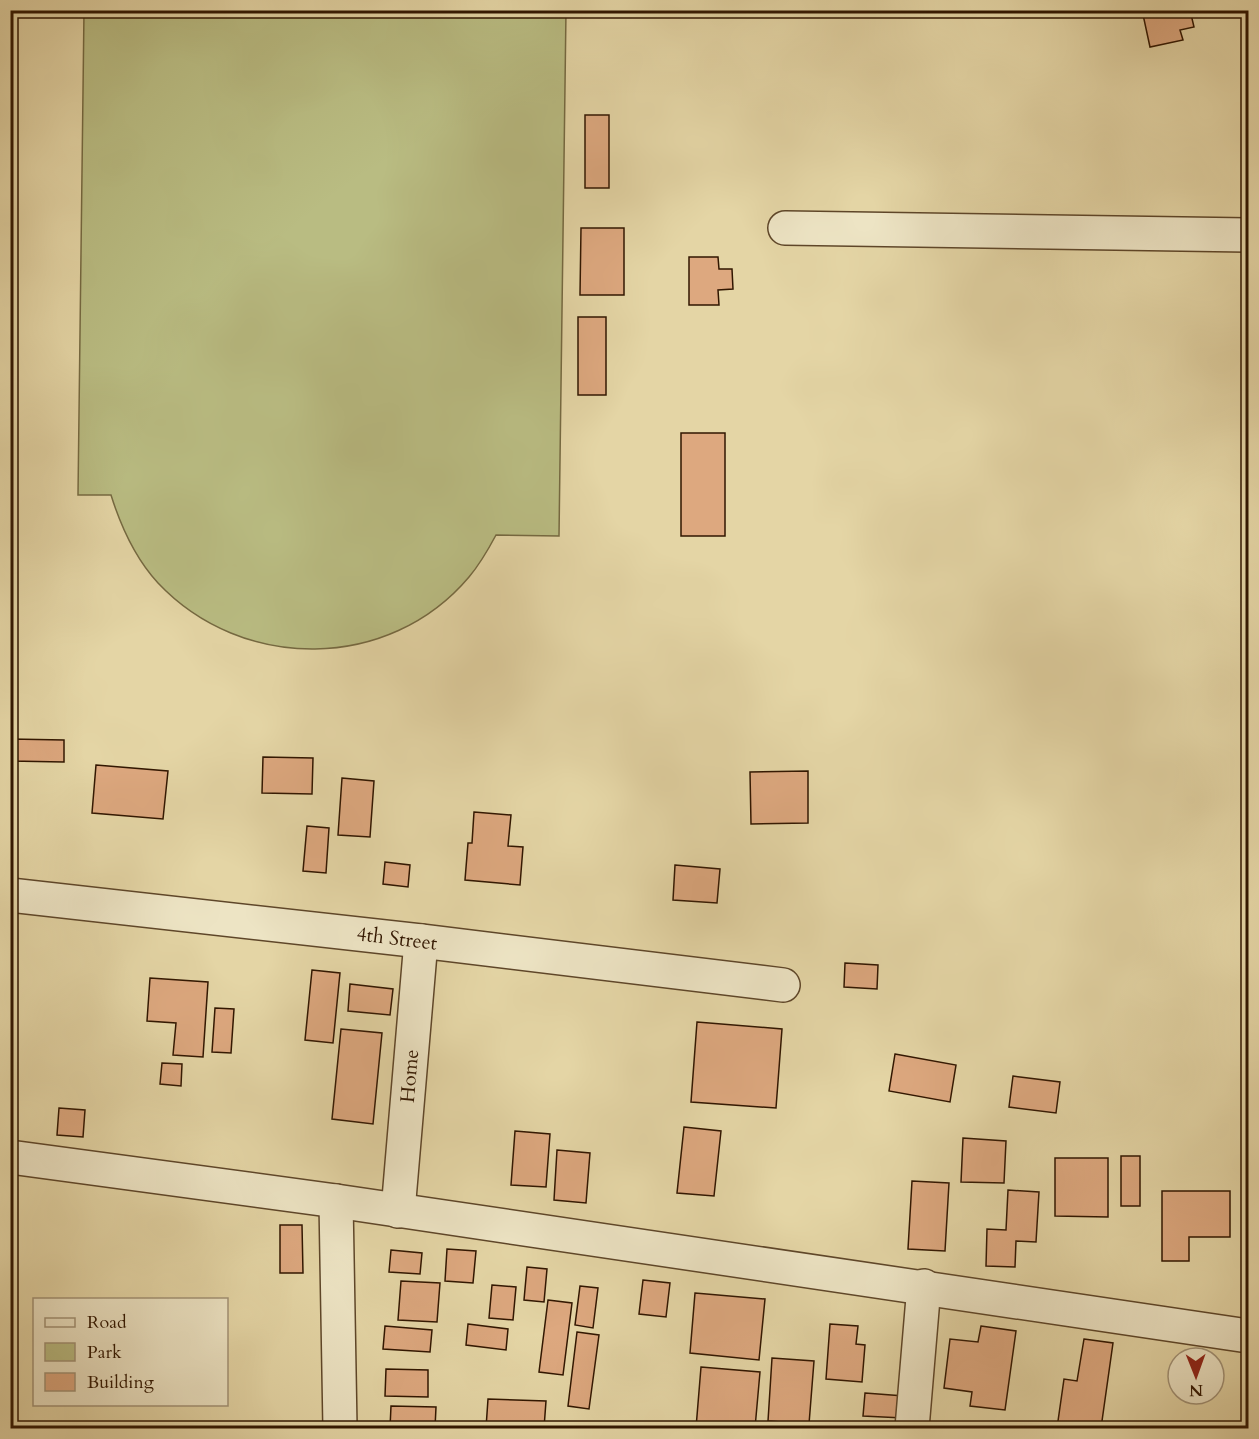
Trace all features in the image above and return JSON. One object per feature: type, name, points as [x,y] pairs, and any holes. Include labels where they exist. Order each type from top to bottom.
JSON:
[{"type":"street","points":[[785,228],[1248,235]]},
{"type":"street","name":"4th Street","points":[[10,895],[421,941],[783,985]]},
{"type":"street","name":"Home","points":[[398,1211],[421,941]]},
{"type":"street","points":[[10,1157],[336,1201],[924,1286],[1248,1336]]},
{"type":"street","points":[[336,1201],[340,1428]]},
{"type":"street","points":[[912,1428],[924,1286]]},
{"type":"green space","points":[[84,11],[566,11],[559,536],[496,535],[484,557],[469,577],[436,608],[398,631],[358,644],[315,649],[272,645],[231,633],[192,612],[158,583],[142,563],[124,530],[111,495],[78,495]]},
{"type":"building","points":[[1142,10],[1176,10],[1176,12],[1190,10],[1194,27],[1180,30],[1183,40],[1150,47]]},
{"type":"building","points":[[585,115],[609,115],[609,188],[585,188]]},
{"type":"building","points":[[581,228],[624,228],[624,295],[580,295]]},
{"type":"building","points":[[689,257],[718,257],[719,269],[732,269],[733,289],[718,290],[719,305],[689,305]]},
{"type":"building","points":[[578,317],[606,317],[606,395],[578,395]]},
{"type":"building","points":[[681,433],[725,433],[725,536],[681,536]]},
{"type":"building","points":[[10,739],[64,740],[64,762],[10,761]]},
{"type":"building","points":[[263,757],[313,758],[312,794],[262,793]]},
{"type":"building","points":[[96,765],[168,771],[163,819],[92,813]]},
{"type":"building","points":[[808,771],[808,823],[751,824],[750,772]]},
{"type":"building","points":[[342,778],[374,781],[370,837],[338,835]]},
{"type":"building","points":[[474,812],[511,815],[508,846],[523,847],[520,885],[465,880],[468,843],[472,843]]},
{"type":"building","points":[[307,826],[329,828],[326,873],[303,871]]},
{"type":"building","points":[[385,862],[410,865],[408,887],[383,884]]},
{"type":"building","points":[[675,865],[720,869],[717,903],[673,900]]},
{"type":"building","points":[[845,963],[878,965],[877,989],[844,987]]},
{"type":"building","points":[[312,970],[340,973],[333,1043],[305,1040]]},
{"type":"building","points":[[150,978],[208,982],[203,1057],[173,1055],[176,1023],[147,1021]]},
{"type":"building","points":[[350,984],[393,989],[390,1015],[348,1011]]},
{"type":"building","points":[[215,1008],[234,1009],[231,1053],[212,1052]]},
{"type":"building","points":[[697,1022],[782,1029],[776,1108],[691,1102]]},
{"type":"building","points":[[341,1029],[382,1033],[373,1124],[332,1119]]},
{"type":"building","points":[[895,1054],[956,1065],[950,1102],[889,1091]]},
{"type":"building","points":[[162,1063],[182,1064],[181,1086],[160,1084]]},
{"type":"building","points":[[1013,1076],[1060,1082],[1056,1113],[1009,1107]]},
{"type":"building","points":[[59,1108],[85,1110],[83,1137],[57,1135]]},
{"type":"building","points":[[684,1127],[721,1131],[714,1196],[677,1193]]},
{"type":"building","points":[[515,1131],[550,1134],[546,1187],[511,1185]]},
{"type":"building","points":[[963,1138],[1006,1141],[1004,1183],[961,1182]]},
{"type":"building","points":[[557,1150],[590,1153],[586,1203],[554,1200]]},
{"type":"building","points":[[1121,1156],[1140,1156],[1140,1206],[1121,1206]]},
{"type":"building","points":[[1055,1158],[1108,1158],[1108,1217],[1055,1216]]},
{"type":"building","points":[[912,1181],[949,1183],[945,1251],[908,1249]]},
{"type":"building","points":[[1008,1190],[1039,1192],[1036,1242],[1016,1241],[1015,1267],[986,1266],[987,1229],[1006,1230]]},
{"type":"building","points":[[1162,1191],[1230,1191],[1230,1237],[1189,1237],[1189,1261],[1162,1261]]},
{"type":"building","points":[[280,1225],[302,1225],[303,1273],[280,1273]]},
{"type":"building","points":[[447,1249],[476,1251],[473,1283],[445,1281]]},
{"type":"building","points":[[391,1250],[422,1253],[420,1274],[389,1272]]},
{"type":"building","points":[[527,1267],[547,1269],[544,1302],[524,1300]]},
{"type":"building","points":[[643,1280],[670,1283],[666,1317],[639,1314]]},
{"type":"building","points":[[401,1281],[440,1283],[437,1322],[398,1320]]},
{"type":"building","points":[[492,1285],[516,1287],[513,1320],[489,1318]]},
{"type":"building","points":[[580,1286],[598,1288],[593,1328],[575,1325]]},
{"type":"building","points":[[695,1293],[765,1299],[759,1360],[690,1353]]},
{"type":"building","points":[[548,1300],[572,1303],[563,1375],[539,1372]]},
{"type":"building","points":[[468,1324],[508,1329],[506,1350],[466,1345]]},
{"type":"building","points":[[830,1324],[858,1326],[856,1344],[865,1345],[862,1382],[826,1379]]},
{"type":"building","points":[[385,1326],[432,1330],[430,1352],[383,1349]]},
{"type":"building","points":[[981,1326],[1016,1331],[1005,1410],[970,1406],[972,1392],[944,1388],[950,1339],[978,1342]]},
{"type":"building","points":[[577,1332],[599,1335],[589,1409],[568,1406]]},
{"type":"building","points":[[1084,1339],[1113,1343],[1101,1428],[1057,1428],[1064,1379],[1077,1381]]},
{"type":"building","points":[[772,1358],[814,1361],[809,1424],[768,1421]]},
{"type":"building","points":[[701,1367],[760,1372],[755,1428],[696,1428]]},
{"type":"building","points":[[386,1369],[428,1370],[428,1397],[385,1396]]},
{"type":"building","points":[[865,1393],[904,1396],[903,1418],[863,1416]]},
{"type":"building","points":[[488,1399],[546,1401],[544,1428],[486,1428]]},
{"type":"building","points":[[391,1406],[436,1407],[435,1428],[390,1428]]}]
